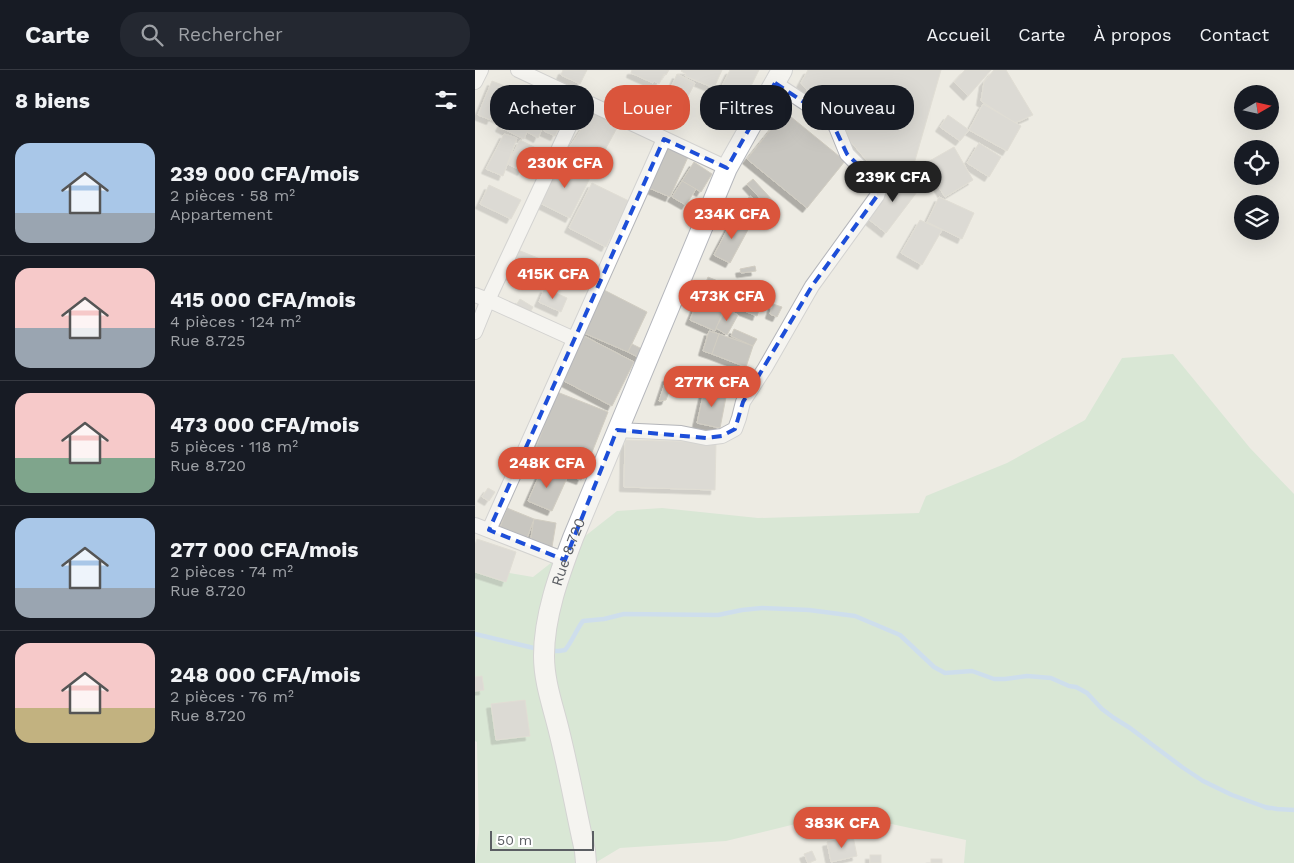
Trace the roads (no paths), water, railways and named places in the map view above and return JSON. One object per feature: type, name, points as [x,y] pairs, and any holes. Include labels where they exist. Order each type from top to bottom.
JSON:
[{"type":"main road","name":"Rue 8.720","points":[[586,863],[559,732],[546,683],[544,650],[546,628],[565,560],[617,430],[727,168],[779,76]]},
{"type":"street","points":[[475,82],[481,70]]},
{"type":"street","points":[[518,70],[551,85]]},
{"type":"street","points":[[617,430],[681,433],[706,438],[722,436],[735,428],[743,402],[765,368],[812,286],[877,196],[879,189],[876,182],[847,154],[836,127],[831,120],[779,76]]},
{"type":"street","points":[[594,105],[727,168]]},
{"type":"street","points":[[475,332],[488,300],[568,130]]},
{"type":"street","points":[[489,530],[664,138]]},
{"type":"street","points":[[475,295],[574,340]]},
{"type":"street","points":[[475,525],[565,560]]},
{"type":"waterway","points":[[548,651],[565,650],[583,621],[604,619],[624,614],[718,615],[762,608],[809,610],[855,616],[900,635],[934,667],[945,673],[972,671],[994,679],[1027,676],[1051,678],[1076,687],[1087,693],[1102,709],[1114,718],[1203,781],[1232,795],[1268,808],[1265,807],[1277,809],[1294,810]]},
{"type":"waterway","points":[[475,634],[538,649]]}]
